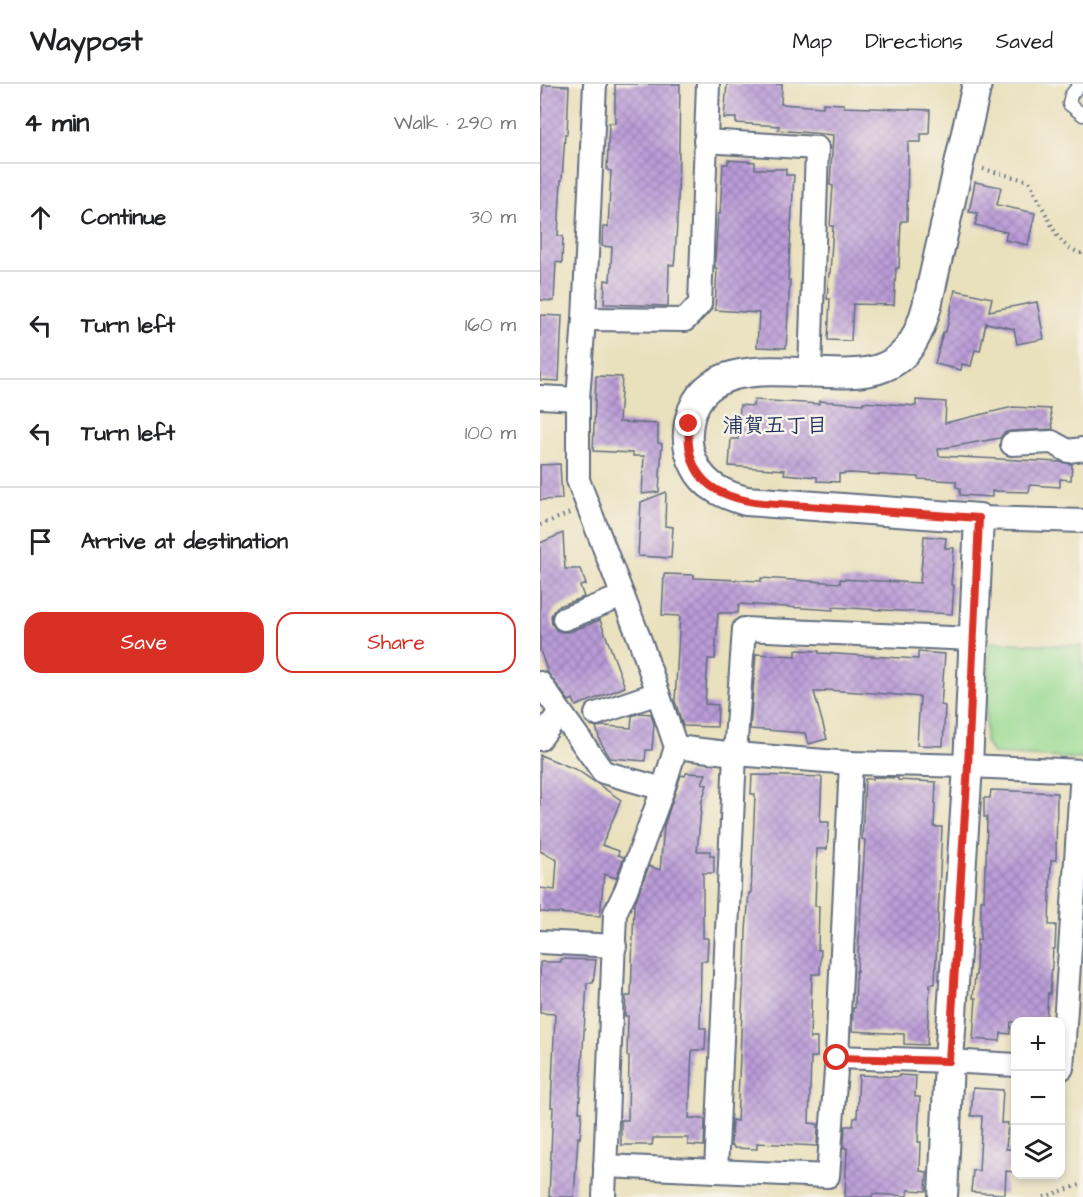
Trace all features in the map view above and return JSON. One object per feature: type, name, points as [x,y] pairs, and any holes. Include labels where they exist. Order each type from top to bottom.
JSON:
[{"type":"street","points":[[596,84],[578,399],[578,480],[641,643],[676,747],[626,890],[615,913],[604,1197]]},
{"type":"street","points":[[584,319],[685,320],[700,304],[708,84]]},
{"type":"street","points":[[977,84],[927,306],[921,326],[908,349],[894,362],[861,374],[745,372],[721,379],[709,387],[692,410],[687,440],[688,450],[696,470],[705,481],[728,496],[746,501],[979,518],[1083,521]]},
{"type":"street","points":[[705,141],[817,148],[810,372]]},
{"type":"street","points":[[540,396],[578,399]]},
{"type":"street","points":[[1012,444],[1052,442],[1068,451],[1083,449]]},
{"type":"street","points":[[943,1197],[949,1061],[968,766],[979,518]]},
{"type":"street","points":[[564,620],[623,596]]},
{"type":"street","points":[[716,1171],[735,754],[744,629],[973,639]]},
{"type":"street","points":[[540,683],[603,772],[663,789]]},
{"type":"street","points":[[596,714],[658,693]]},
{"type":"street","points":[[540,740],[560,712]]},
{"type":"street","points":[[676,747],[850,763],[1083,771],[1065,1026]]},
{"type":"street","points":[[605,1166],[828,1176],[837,1058],[850,763]]},
{"type":"street","points":[[540,942],[615,946]]},
{"type":"street","points":[[837,1058],[1011,1065]]},
{"type":"lane","points":[[1080,84],[1071,95],[1069,105],[1083,115]]},
{"type":"path","points":[[958,163],[1029,181],[1061,241],[1073,251],[1081,254],[1083,250]]},
{"type":"path","points":[[540,525],[587,506]]},
{"type":"path","points":[[1044,1197],[1083,1184]]},
{"type":"green space","points":[[990,642],[1083,646],[1083,759],[994,754],[985,742]]},
{"type":"building","points":[[615,84],[680,84],[678,205],[674,265],[669,265],[668,306],[604,304],[605,280],[610,281],[612,247],[602,246],[603,227],[608,227],[611,171],[607,170],[609,123],[615,123]]},
{"type":"building","points":[[727,84],[782,84],[781,104],[823,107],[823,103],[844,104],[844,107],[930,110],[929,134],[921,134],[921,142],[908,142],[907,221],[901,221],[899,268],[896,268],[894,305],[853,304],[851,341],[828,340],[830,299],[827,299],[833,226],[830,226],[833,186],[830,185],[833,135],[778,130],[779,126],[736,123],[736,118],[724,118]]},
{"type":"building","points":[[543,85],[569,86],[558,236],[563,236],[562,263],[556,262],[554,301],[540,300],[540,126]]},
{"type":"building","points":[[728,160],[755,162],[755,169],[786,169],[786,175],[794,175],[786,348],[757,347],[759,313],[715,310],[718,214],[720,214],[723,164],[728,164]]},
{"type":"building","points":[[975,182],[1001,187],[997,205],[1035,213],[1028,245],[1005,240],[1007,232],[975,225],[978,213],[969,212]]},
{"type":"building","points":[[955,290],[992,298],[989,311],[1037,302],[1044,339],[1017,344],[1014,329],[986,323],[980,351],[975,350],[971,366],[962,364],[961,370],[935,364],[943,332],[946,332]]},
{"type":"building","points":[[540,315],[562,316],[559,381],[540,380]]},
{"type":"building","points":[[596,376],[622,377],[619,422],[658,424],[658,443],[662,444],[659,492],[642,494],[644,456],[633,456],[633,453],[593,451]]},
{"type":"building","points":[[754,400],[819,404],[819,401],[863,404],[863,402],[916,406],[916,400],[946,402],[945,423],[1013,407],[1050,409],[1053,429],[1011,431],[1004,433],[1000,438],[938,449],[939,456],[1072,464],[1071,480],[1060,479],[1060,487],[1030,485],[1029,492],[992,491],[992,497],[960,495],[960,488],[956,487],[956,481],[849,473],[839,474],[839,482],[817,481],[817,477],[784,474],[785,470],[729,466],[731,439],[738,439],[740,405],[753,406]]},
{"type":"building","points":[[560,464],[562,499],[540,500],[540,465]]},
{"type":"building","points":[[666,492],[665,526],[673,527],[671,558],[638,556],[641,502]]},
{"type":"building","points":[[563,533],[565,569],[580,569],[586,584],[580,586],[584,597],[554,610],[551,616],[552,624],[556,630],[569,632],[600,620],[625,687],[576,706],[573,699],[569,701],[548,673],[540,650],[540,543]]},
{"type":"building","points":[[924,536],[946,538],[945,548],[954,548],[951,585],[954,585],[952,614],[739,604],[738,613],[718,613],[715,659],[708,659],[705,704],[718,705],[717,727],[683,726],[675,701],[680,616],[662,615],[664,574],[694,575],[694,578],[761,581],[761,578],[840,583],[840,579],[920,583]]},
{"type":"building","points":[[796,650],[918,659],[918,652],[945,654],[941,705],[945,706],[943,746],[917,745],[920,697],[875,693],[825,690],[825,692],[814,692],[827,739],[808,744],[805,733],[750,729],[756,654],[796,656]]},
{"type":"building","points":[[640,713],[651,714],[654,724],[652,750],[646,750],[645,761],[610,758],[600,741],[596,727],[631,728],[632,716]]},
{"type":"building","points":[[540,755],[577,770],[621,800],[602,845],[619,851],[618,855],[624,857],[616,878],[604,874],[600,916],[540,912],[540,888],[555,890],[557,860],[540,851]]},
{"type":"building","points":[[686,773],[706,774],[702,783],[707,785],[702,800],[697,851],[710,851],[710,856],[714,856],[714,873],[703,873],[703,938],[708,938],[707,961],[701,961],[700,1028],[706,1028],[705,1050],[692,1050],[689,1118],[705,1119],[704,1146],[688,1145],[688,1138],[653,1138],[652,1145],[621,1145],[621,1120],[628,1120],[628,1016],[625,1016],[626,996],[631,996],[634,905],[649,866],[660,870],[664,826],[681,775],[685,776]]},
{"type":"building","points":[[752,775],[822,777],[820,822],[829,822],[827,849],[817,849],[815,906],[819,906],[818,950],[821,950],[820,974],[812,974],[810,1038],[817,1038],[817,1057],[811,1057],[809,1123],[818,1124],[817,1146],[757,1143],[757,1149],[731,1146],[732,1120],[737,1121],[746,931],[749,893],[751,893],[755,794],[751,794]]},
{"type":"building","points":[[873,777],[936,782],[934,827],[942,827],[935,984],[930,984],[927,1045],[904,1044],[904,1034],[852,1031],[865,840],[862,839],[865,779],[873,779]]},
{"type":"building","points":[[991,790],[1057,793],[1056,860],[1051,860],[1049,925],[1056,925],[1055,949],[1053,949],[1046,1017],[1011,1017],[1010,1034],[1001,1033],[1000,1041],[973,1039],[977,940],[980,940],[981,900],[984,900],[986,864],[987,817],[984,817],[984,798],[990,798]]},
{"type":"building","points":[[561,959],[596,960],[593,983],[587,983],[579,1112],[582,1112],[574,1197],[549,1197],[555,1014],[540,1013],[540,962],[561,962]]},
{"type":"building","points":[[859,1075],[916,1076],[915,1097],[920,1097],[918,1142],[921,1142],[920,1171],[927,1172],[926,1191],[908,1190],[907,1196],[873,1194],[872,1197],[845,1197],[847,1148],[844,1148],[845,1126],[853,1126],[854,1118],[857,1118]]},
{"type":"building","points":[[973,1088],[1003,1090],[1001,1123],[1008,1123],[1006,1149],[1011,1149],[1011,1172],[1006,1171],[1005,1194],[971,1192],[973,1170],[979,1171],[982,1116],[971,1116]]},
{"type":"district","name":"浦賀五丁目","points":[[775,425]]},
{"type":"route","points":[[689,424],[688,450],[696,470],[705,481],[728,496],[763,503],[979,518],[968,766],[949,1061],[837,1058]]}]
